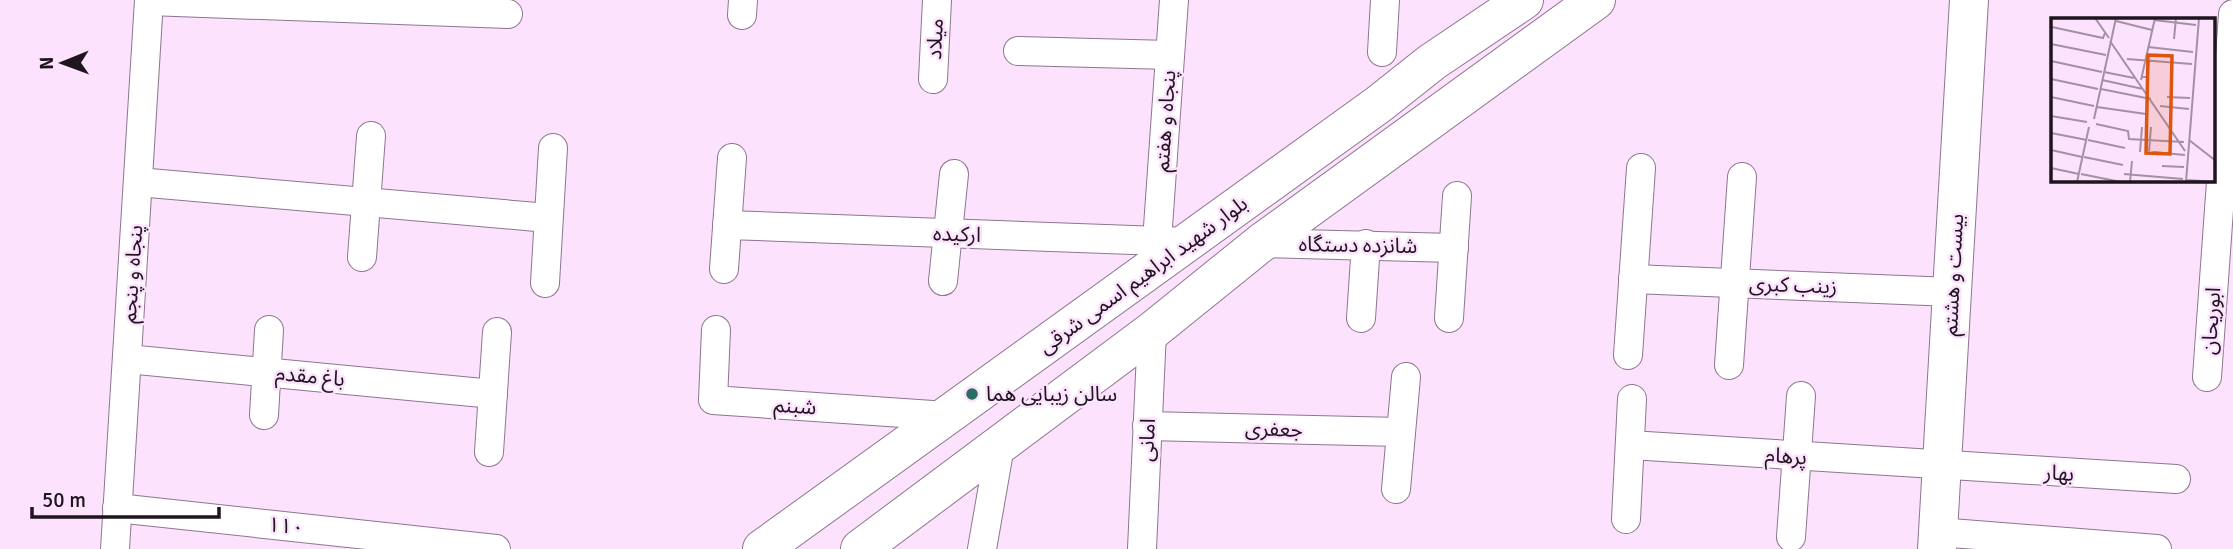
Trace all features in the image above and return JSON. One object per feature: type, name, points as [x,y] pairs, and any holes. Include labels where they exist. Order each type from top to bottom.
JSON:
[{"type":"main road","name":"بلوار شهید ابراهیم اسمی شرقی","points":[[762,549],[947,416],[1173,242],[1379,104],[1432,62],[1524,0]]},
{"type":"main road","name":"بلوار شهید ابراهیم اسمی شرقی","points":[[860,549],[1152,331],[1261,243],[1596,0]]},
{"type":"main road","name":"بیست و هشتم","points":[[1937,541],[1969,0]]},
{"type":"street","points":[[149,0],[508,14]]},
{"type":"street","name":"پنجاه و پنجم","points":[[115,549],[149,0]]},
{"type":"street","name":"میلاد","points":[[933,79],[937,0]]},
{"type":"street","name":"پنجاه و هفتم","points":[[1173,242],[1170,55],[1174,0]]},
{"type":"street","points":[[1382,52],[1385,0]]},
{"type":"street","name":"ابوریحان","points":[[2207,377],[2233,14]]},
{"type":"street","points":[[1018,51],[1170,55]]},
{"type":"street","points":[[362,257],[371,136]]},
{"type":"street","points":[[545,283],[554,148]]},
{"type":"street","points":[[724,269],[732,158]]},
{"type":"street","points":[[1628,355],[1641,168]]},
{"type":"street","points":[[943,281],[954,174]]},
{"type":"street","points":[[1729,365],[1742,177]]},
{"type":"street","points":[[138,182],[548,218]]},
{"type":"street","points":[[1449,318],[1457,195]]},
{"type":"street","name":"ارکیده","points":[[727,225],[1173,242]]},
{"type":"street","name":"شانزده دستگاه","points":[[1261,243],[1454,248]]},
{"type":"street","points":[[1361,318],[1366,244]]},
{"type":"street","name":"زینب کبری","points":[[1633,279],[1952,292]]},
{"type":"street","points":[[264,415],[269,330]]},
{"type":"street","name":"شبنم","points":[[716,330],[713,400],[947,416]]},
{"type":"street","name":"امانی","points":[[1142,549],[1152,331]]},
{"type":"street","points":[[489,452],[497,332]]},
{"type":"street","name":"باغ مقدم","points":[[127,359],[493,394]]},
{"type":"street","points":[[1396,489],[1406,377]]},
{"type":"street","points":[[1791,537],[1801,396]]},
{"type":"street","points":[[1626,519],[1632,399]]},
{"type":"street","name":"جعفری","points":[[1147,425],[1401,432]]},
{"type":"street","name":"پرهام","points":[[1630,445],[1942,466]]},
{"type":"street","points":[[982,549],[1000,446]]},
{"type":"street","name":"بهار","points":[[1942,466],[2176,479]]},
{"type":"street","name":"۱۱۰","points":[[117,508],[496,549]]},
{"type":"street","points":[[1937,541],[2157,549]]},
{"type":"place","name":"سالن زیبایی هما","points":[[972,394]]}]
